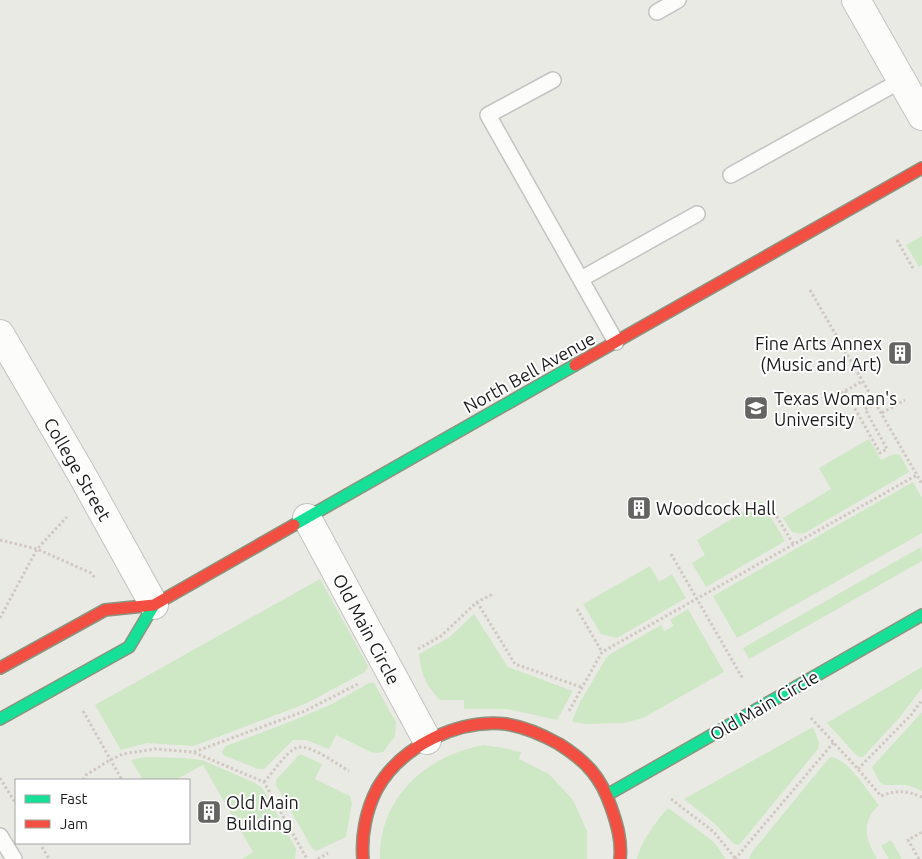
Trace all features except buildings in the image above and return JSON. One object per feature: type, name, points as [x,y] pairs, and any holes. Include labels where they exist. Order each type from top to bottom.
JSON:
[{"type":"main road","name":"North Bell Avenue","points":[[0,668],[105,610],[154,605],[922,168]]},
{"type":"main road","name":"North Bell Avenue","points":[[0,719],[129,646],[154,605]]},
{"type":"main road","name":"Old Main Circle","points":[[607,795],[922,615]]},
{"type":"main road","points":[[363,859],[362,849],[366,820],[377,789],[398,762],[427,740],[463,726],[487,723],[534,730],[555,741],[580,758],[603,785],[607,795],[615,816],[620,859]]},
{"type":"street","points":[[856,0],[922,116]]},
{"type":"street","name":"College Street","points":[[0,334],[91,491],[154,605]]},
{"type":"street","name":"Old Main Circle","points":[[307,518],[427,740]]},
{"type":"lane","points":[[657,12],[678,0]]},
{"type":"lane","points":[[553,80],[488,115],[616,342]]},
{"type":"lane","points":[[731,175],[902,80]]},
{"type":"lane","points":[[580,279],[697,214]]},
{"type":"lane","points":[[0,836],[14,859]]},
{"type":"path","points":[[896,240],[914,270]]},
{"type":"path","points":[[810,290],[922,484]]},
{"type":"path","points":[[863,381],[843,392],[880,453],[887,449],[865,409],[876,403]]},
{"type":"path","points":[[882,413],[905,400]]},
{"type":"path","points":[[565,716],[602,652],[917,475]]},
{"type":"path","points":[[0,618],[37,549],[91,491]]},
{"type":"path","points":[[766,499],[794,545]]},
{"type":"path","points":[[0,540],[37,549],[91,573],[99,583]]},
{"type":"path","points":[[671,554],[759,708]]},
{"type":"path","points":[[414,651],[441,636],[476,602],[493,594]]},
{"type":"path","points":[[476,602],[514,664],[581,687]]},
{"type":"path","points":[[577,609],[602,652]]},
{"type":"path","points":[[193,752],[304,711],[365,680]]},
{"type":"path","points":[[787,692],[881,796],[896,791],[908,792],[922,797]]},
{"type":"path","points":[[858,769],[911,715],[922,700]]},
{"type":"path","points":[[84,714],[121,779]]},
{"type":"path","points":[[639,776],[714,832],[736,859],[834,742]]},
{"type":"path","points":[[264,782],[290,752],[297,747],[307,747],[326,757]]},
{"type":"path","points":[[84,779],[86,775],[123,754],[155,749],[193,752],[264,782],[307,859]]},
{"type":"path","points":[[0,778],[15,802]]},
{"type":"path","points":[[919,859],[908,840],[922,832]]},
{"type":"path","points":[[40,844],[49,859]]},
{"type":"green space","points":[[922,236],[922,265],[919,267],[906,245]]},
{"type":"green space","points":[[869,439],[881,460],[894,454],[900,455],[909,472],[803,534],[792,532],[783,518],[831,489],[819,468]]},
{"type":"green space","points":[[913,482],[922,498],[922,533],[737,638],[713,596]]},
{"type":"green space","points":[[761,501],[785,541],[706,587],[692,563],[705,555],[697,540]]},
{"type":"green space","points":[[921,547],[922,561],[749,659],[743,648]]},
{"type":"green space","points":[[650,566],[659,582],[672,574],[686,598],[617,638],[601,634],[583,604]]},
{"type":"green space","points":[[320,579],[368,666],[365,672],[305,704],[194,746],[147,743],[121,750],[95,705]]},
{"type":"green space","points":[[688,609],[724,672],[643,718],[623,723],[588,724],[572,722],[579,704],[606,658],[661,625],[664,631],[674,626],[670,620]]},
{"type":"green space","points":[[474,614],[508,667],[573,691],[557,720],[508,709],[464,709],[464,700],[440,700],[431,689],[423,674],[419,654],[450,637]]},
{"type":"green space","points":[[922,667],[922,688],[900,717],[863,757],[857,756],[827,723]]},
{"type":"green space","points":[[369,683],[374,683],[396,722],[395,736],[383,752],[371,752],[336,735],[329,749],[306,740],[293,740],[264,769],[258,769],[223,755],[222,751],[226,746],[332,704]]},
{"type":"green space","points":[[922,712],[922,791],[907,785],[884,785],[879,781],[872,767]]},
{"type":"green space","points":[[813,727],[819,743],[818,749],[740,844],[733,843],[713,822],[684,799]]},
{"type":"green space","points":[[483,745],[521,752],[519,759],[549,774],[573,800],[587,831],[587,859],[380,859],[382,837],[388,817],[397,799],[410,783],[425,770],[443,759]]},
{"type":"green space","points":[[300,754],[322,764],[315,779],[350,796],[352,803],[346,837],[316,851],[312,848],[276,785],[276,780]]},
{"type":"green space","points":[[147,757],[202,760],[255,783],[262,788],[267,796],[296,849],[295,859],[242,859],[253,852],[203,765],[177,779],[142,779],[131,760]]},
{"type":"green space","points":[[832,757],[845,764],[858,777],[879,805],[873,811],[867,825],[870,845],[877,859],[749,859],[752,852],[829,758]]},
{"type":"green space","points":[[668,808],[714,842],[725,858],[637,859],[645,839]]},
{"type":"green space","points":[[891,840],[902,859],[889,859],[881,846]]},
{"type":"traffic: fast","points":[[294,525],[575,365]]},
{"type":"traffic: fast","points":[[0,719],[129,647],[154,605]]},
{"type":"traffic: fast","points":[[607,795],[922,615]]},
{"type":"traffic: jam","points":[[575,365],[922,168]]},
{"type":"traffic: jam","points":[[0,668],[105,610],[154,605],[294,525]]},
{"type":"traffic: jam","points":[[363,859],[363,841],[367,814],[373,797],[387,774],[401,760],[432,738],[469,726],[488,724],[506,724],[534,732],[559,744],[585,763],[597,778],[607,796],[619,833],[620,859]]},
{"type":"place","name":"Fine Arts Annex (Music and Art)","points":[[900,353]]},
{"type":"place","name":"Texas Woman's University","points":[[756,408]]},
{"type":"place","name":"Woodcock Hall","points":[[639,508]]},
{"type":"place","name":"Old Main Building","points":[[209,812]]}]
